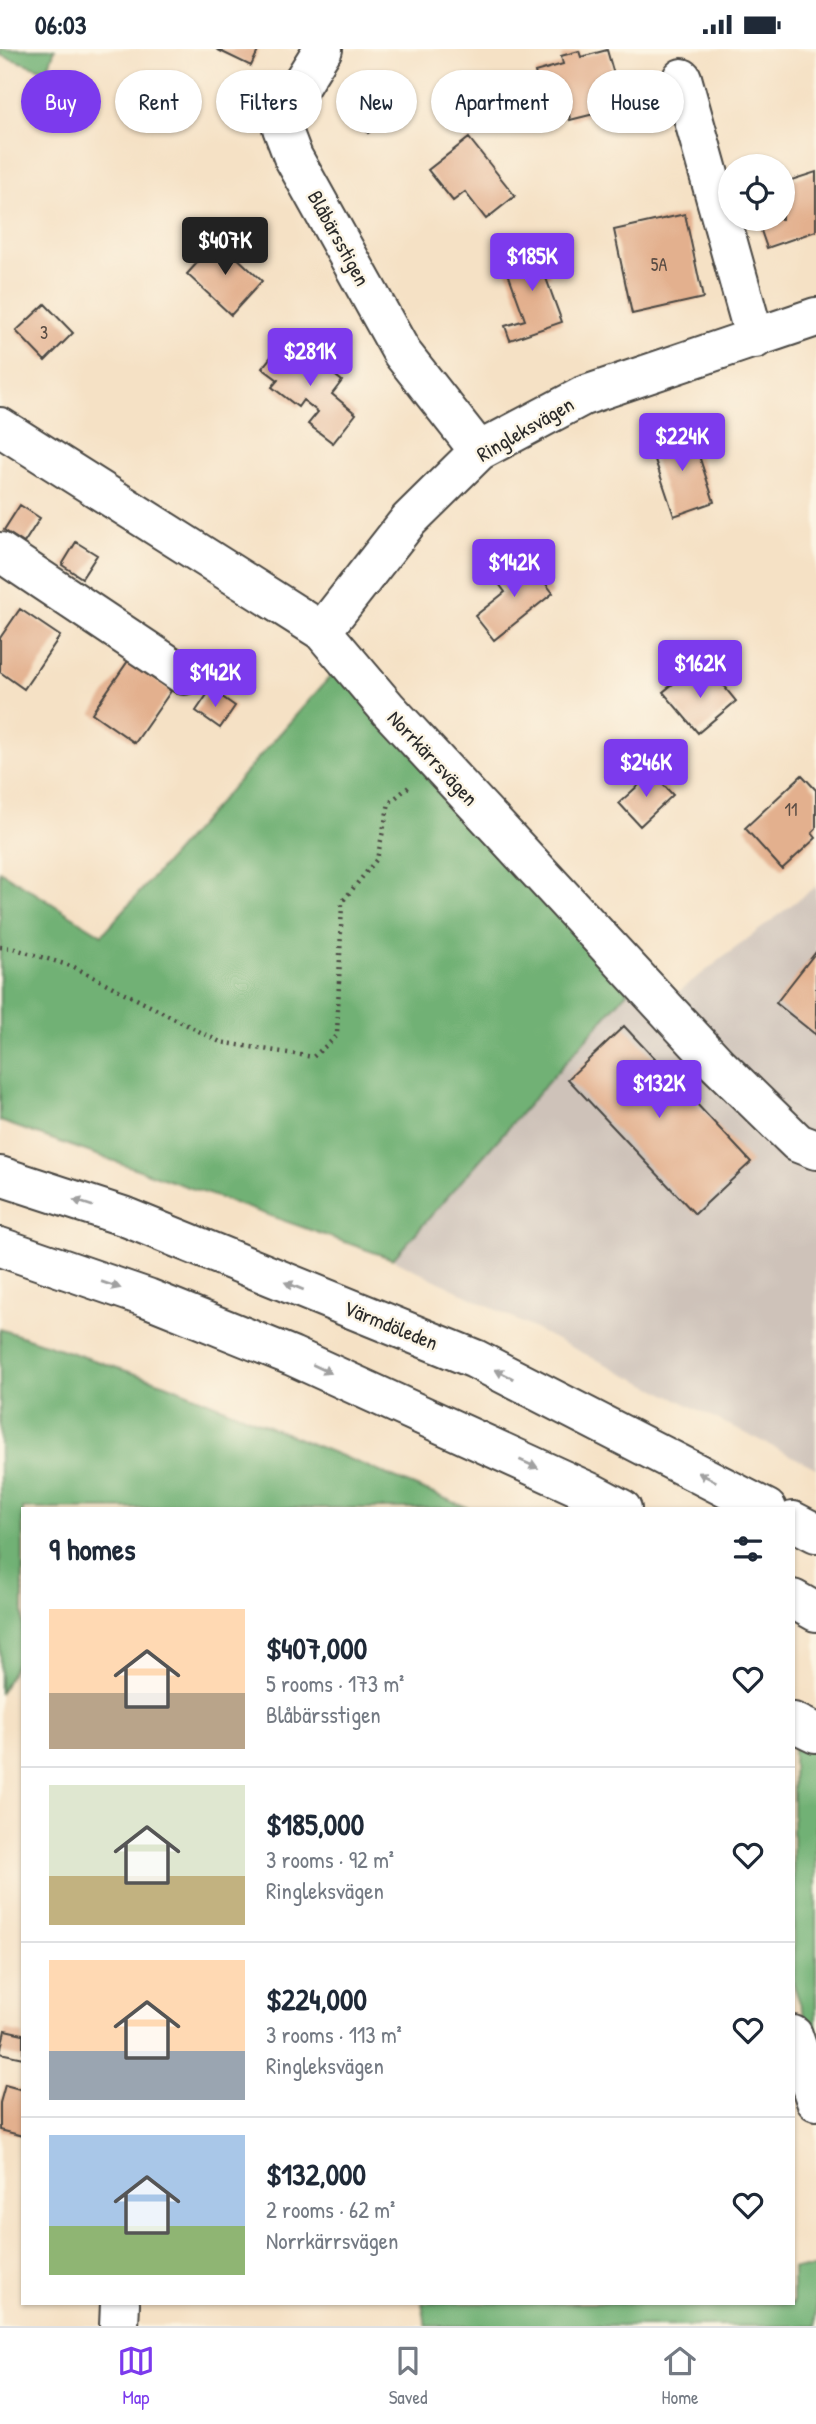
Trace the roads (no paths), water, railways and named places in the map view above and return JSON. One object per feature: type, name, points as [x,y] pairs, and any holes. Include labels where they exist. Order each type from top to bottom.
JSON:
[{"type":"main road","name":"Blåbärsstigen","points":[[323,49],[288,105],[282,128],[293,156],[402,353],[479,451]]},
{"type":"main road","points":[[684,85],[755,339]]},
{"type":"main road","name":"Ringleksvägen","points":[[322,631],[410,520],[479,451],[583,396],[816,317]]},
{"type":"main road","name":"Norrkärrsvägen","points":[[0,427],[322,631],[437,763],[741,1090],[798,1143],[816,1150]]},
{"type":"main road","points":[[0,552],[184,675]]},
{"type":"main road","name":"Värmdöleden","points":[[0,1176],[123,1216],[475,1359],[763,1507]]},
{"type":"main road","points":[[0,1247],[148,1298],[292,1356],[618,1507]]},
{"type":"main road","points":[[795,1522],[816,1533]]},
{"type":"main road","points":[[795,1600],[816,1612]]},
{"type":"main road","points":[[795,1723],[816,1733]]},
{"type":"main road","points":[[795,2041],[816,2101]]},
{"type":"main road","points":[[119,2326],[120,2305]]}]
